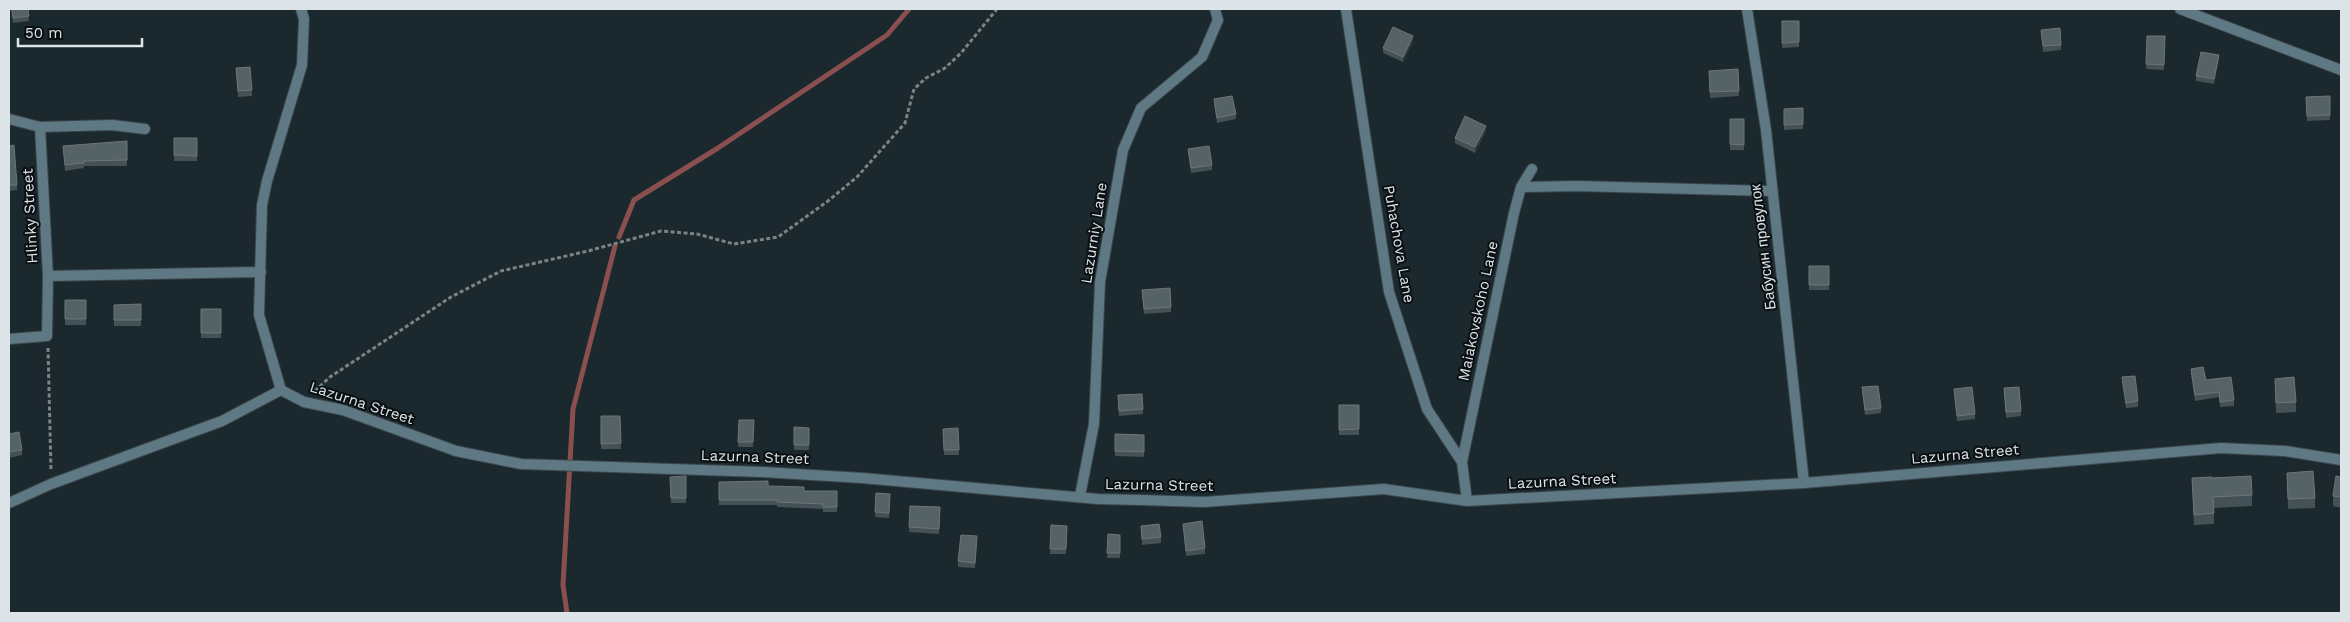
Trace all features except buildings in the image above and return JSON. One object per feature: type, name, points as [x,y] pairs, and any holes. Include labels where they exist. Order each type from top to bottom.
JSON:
[{"type":"street","points":[[9,503],[51,484],[222,421],[281,390],[259,315],[262,206],[265,189],[302,66],[304,19],[301,9]]},
{"type":"street","name":"Lazurniy Lane","points":[[1080,496],[1094,424],[1100,282],[1124,150],[1141,108],[1202,58],[1218,20],[1215,9]]},
{"type":"street","name":"Puhachova Lane","points":[[1346,9],[1389,292],[1426,409],[1462,462],[1467,501]]},
{"type":"street","name":"Бабусин провулок","points":[[1747,9],[1766,130],[1771,191],[1804,483]]},
{"type":"street","points":[[2180,9],[2341,70]]},
{"type":"street","points":[[9,119],[40,127],[112,125],[145,129]]},
{"type":"street","name":"Hlinky Street","points":[[40,127],[48,276],[47,336]]},
{"type":"street","name":"Maiakovskoho Lane","points":[[1462,462],[1514,213],[1521,187],[1532,169]]},
{"type":"street","points":[[1521,187],[1577,186],[1771,191]]},
{"type":"street","points":[[48,276],[261,272]]},
{"type":"street","points":[[9,339],[47,336]]},
{"type":"street","name":"Lazurna Street","points":[[281,390],[304,402],[343,410],[456,452],[521,464],[763,472],[852,477],[1106,499],[1204,502],[1384,489],[1467,501],[1804,483],[2221,448],[2285,451],[2341,460]]},
{"type":"path","points":[[304,402],[338,371],[451,297],[500,271],[588,251],[661,231],[697,234],[734,244],[778,237],[828,201],[857,177],[905,123],[914,89],[926,78],[945,68],[961,53],[997,9]]},
{"type":"path","points":[[47,336],[51,484]]},
{"type":"waterway","points":[[619,237],[634,200],[718,148],[887,35],[909,9]]},
{"type":"waterway","points":[[567,613],[563,585],[573,409],[615,246]]}]
